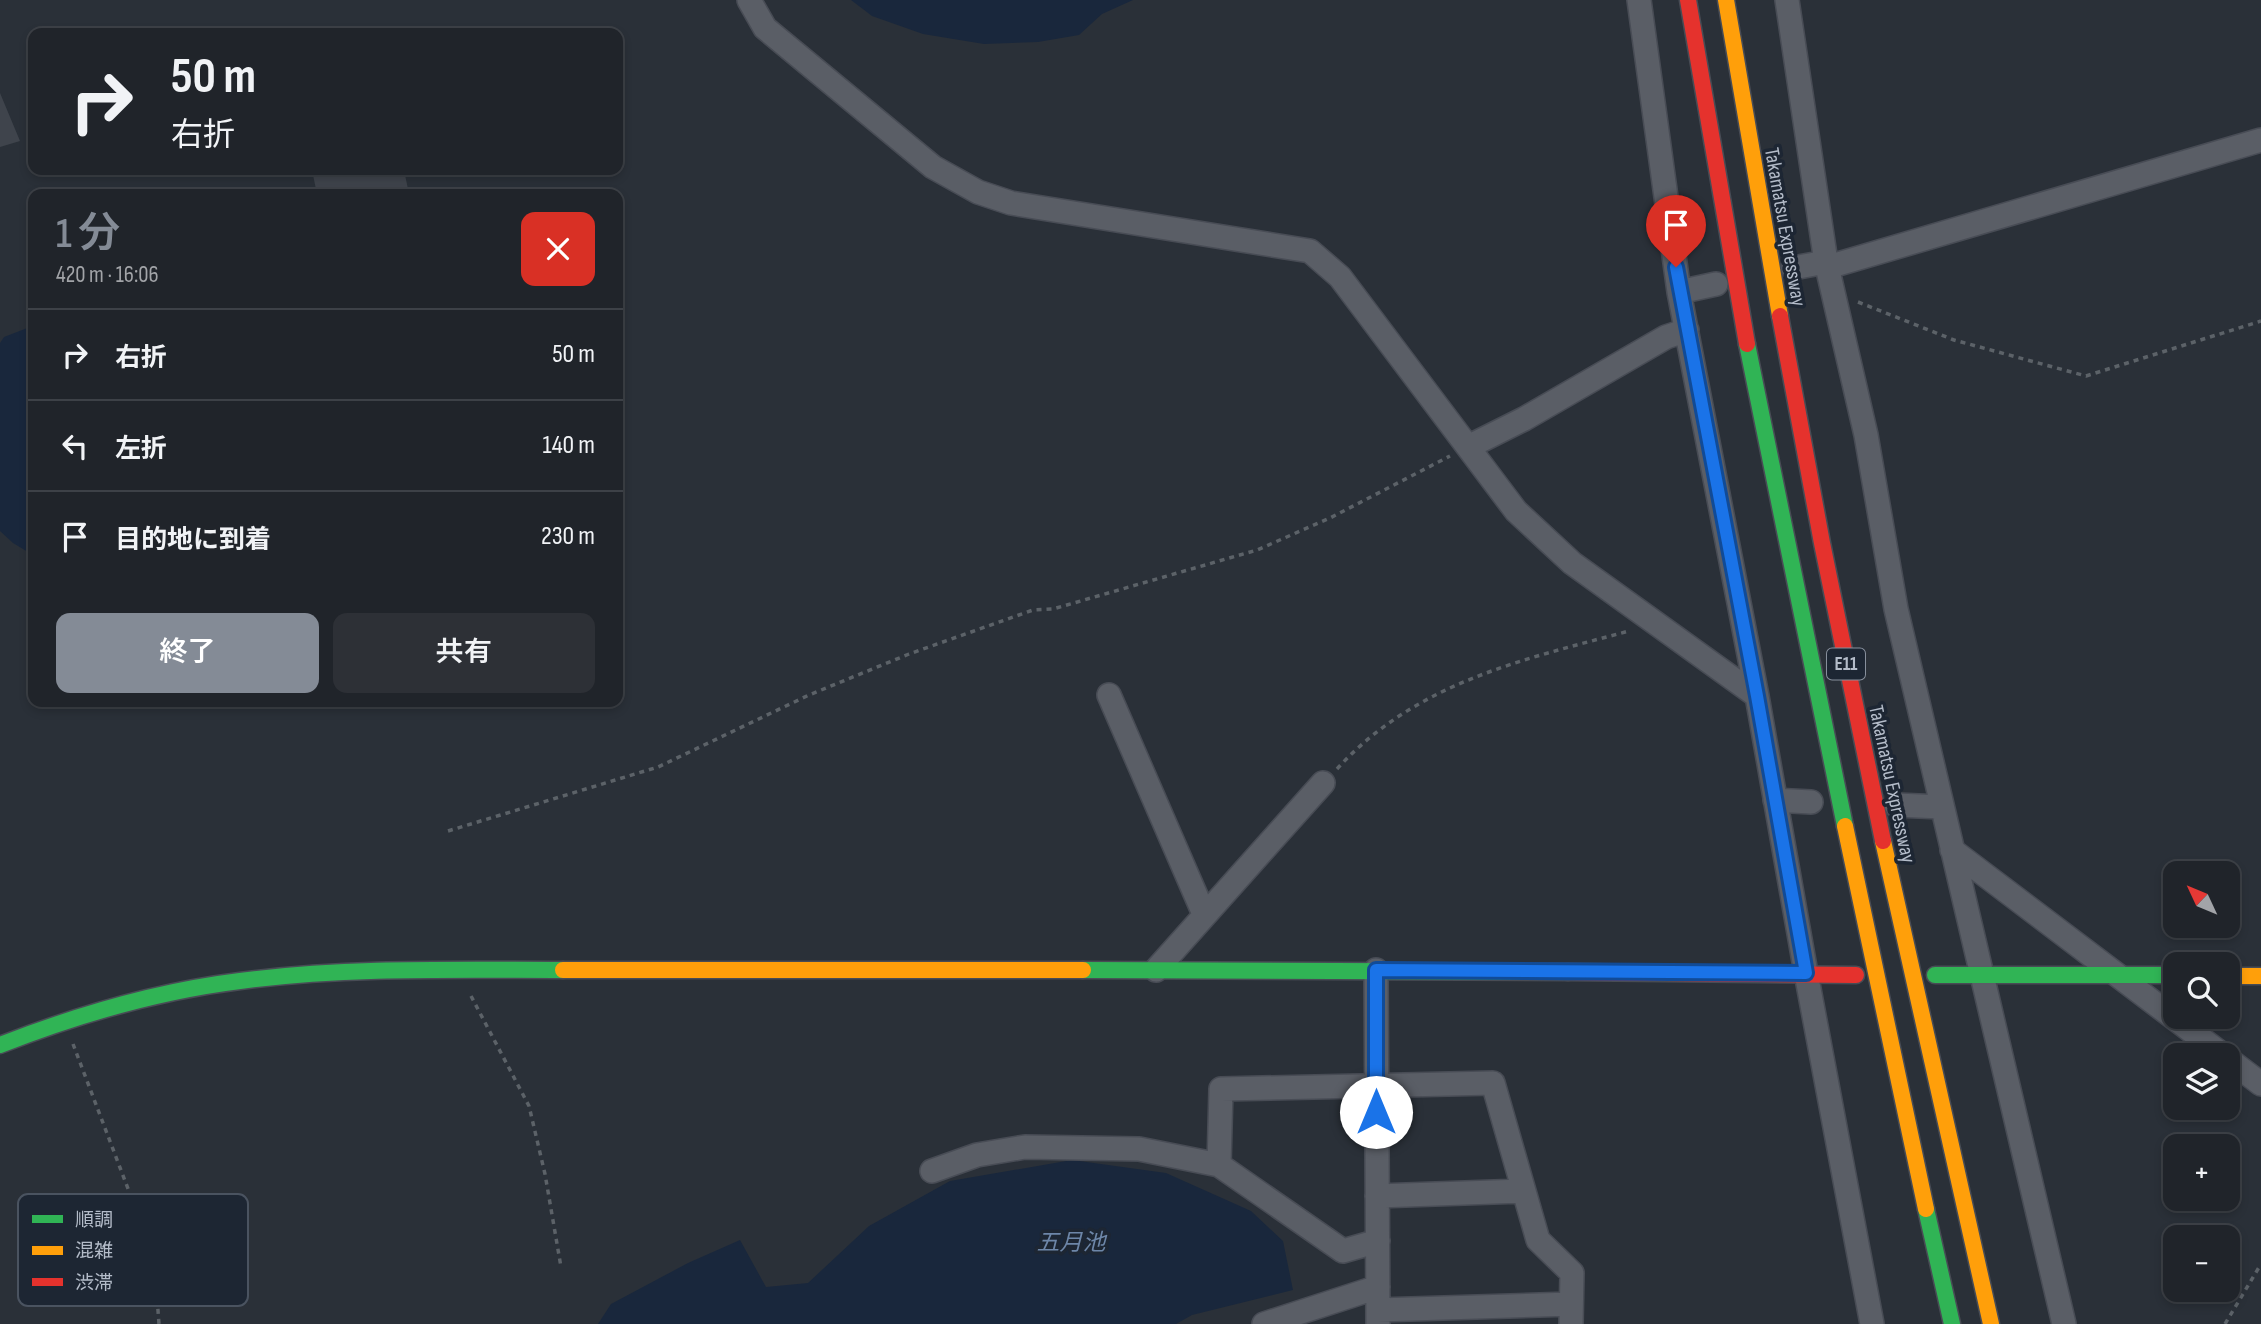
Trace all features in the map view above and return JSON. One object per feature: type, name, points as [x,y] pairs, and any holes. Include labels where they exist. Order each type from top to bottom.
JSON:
[{"type":"main road","name":"E11","points":[[1688,0],[1719,191],[1777,506],[1952,1324]]},
{"type":"main road","name":"Takamatsu Expressway","points":[[1726,0],[1815,512],[1888,867],[1991,1324]]},
{"type":"main road","points":[[0,1045],[64,1020],[124,1004],[237,981],[303,974],[457,970],[1376,970],[1856,975]]},
{"type":"main road","points":[[1936,975],[2163,975]]},
{"type":"main road","points":[[2240,976],[2261,976]]},
{"type":"street","points":[[749,0],[765,28],[933,167],[978,192],[1011,203],[1310,251],[1340,278],[1516,510],[1572,563],[1757,696]]},
{"type":"street","points":[[1639,0],[1679,292],[1757,696],[1872,1324]]},
{"type":"street","points":[[1787,0],[1827,265],[1867,435],[1896,609],[2064,1324]]},
{"type":"street","points":[[1793,268],[1827,265],[2261,140]]},
{"type":"street","points":[[1679,292],[1716,284]]},
{"type":"street","points":[[1468,447],[1524,419],[1666,337],[1686,330]]},
{"type":"street","points":[[1109,695],[1204,914]]},
{"type":"street","points":[[1156,970],[1323,783]]},
{"type":"street","points":[[1775,800],[1811,802]]},
{"type":"street","points":[[1896,805],[1942,807]]},
{"type":"street","points":[[1952,850],[2207,1043]]},
{"type":"street","points":[[1376,970],[1378,1307]]},
{"type":"street","points":[[2240,1068],[2261,1084]]},
{"type":"street","points":[[1219,1166],[1221,1089],[1493,1083],[1538,1240],[1572,1273],[1571,1314],[1378,1307],[1264,1324]]},
{"type":"street","points":[[932,1171],[977,1155],[1025,1147],[1139,1149],[1219,1166],[1343,1251],[1378,1241]]},
{"type":"street","points":[[1377,1196],[1523,1191]]},
{"type":"path","points":[[1835,300],[1859,302],[1954,340],[2086,376],[2261,321]]},
{"type":"path","points":[[449,831],[658,767],[809,695],[909,654],[1033,610],[1053,609],[1257,550],[1330,518],[1468,447]]},
{"type":"path","points":[[1323,783],[1366,741],[1425,698],[1483,674],[1654,624]]},
{"type":"path","points":[[457,970],[529,1106],[545,1174],[561,1267]]},
{"type":"path","points":[[64,1020],[129,1194]]},
{"type":"path","points":[[2225,1324],[2261,1264]]},
{"type":"path","points":[[157,1306],[159,1324]]},
{"type":"water","points":[[851,0],[1133,0],[1102,14],[1079,35],[1038,42],[984,44],[923,34],[872,16]]},
{"type":"water","points":[[28,328],[28,552],[0,531],[0,343],[4,337]]},
{"type":"water","name":"五月池","points":[[1072,1160],[1166,1173],[1251,1211],[1283,1241],[1293,1290],[1192,1315],[1176,1324],[598,1324],[611,1304],[688,1263],[740,1240],[766,1287],[808,1283],[869,1226],[950,1181]]},
{"type":"building","points":[[0,93],[20,141],[0,147]]},
{"type":"building","points":[[313,175],[405,175],[408,189],[316,189]]},
{"type":"traffic: fast","points":[[1747,344],[1845,826]]},
{"type":"traffic: fast","points":[[0,1045],[118,1006],[209,985],[361,971],[563,970]]},
{"type":"traffic: fast","points":[[1083,970],[1568,972]]},
{"type":"traffic: fast","points":[[1935,975],[2163,975]]},
{"type":"traffic: fast","points":[[1926,1209],[1952,1324]]},
{"type":"traffic: slow","points":[[1726,0],[1780,316]]},
{"type":"traffic: slow","points":[[1845,826],[1926,1209]]},
{"type":"traffic: slow","points":[[1883,841],[1991,1324]]},
{"type":"traffic: slow","points":[[563,970],[1083,970]]},
{"type":"traffic: slow","points":[[2240,976],[2261,976]]},
{"type":"traffic: jam","points":[[1688,0],[1747,344]]},
{"type":"traffic: jam","points":[[1780,316],[1822,543],[1883,841]]},
{"type":"traffic: jam","points":[[1568,972],[1856,975]]},
{"type":"route","points":[[1376,1112],[1376,970],[1806,973],[1676,267]]}]
